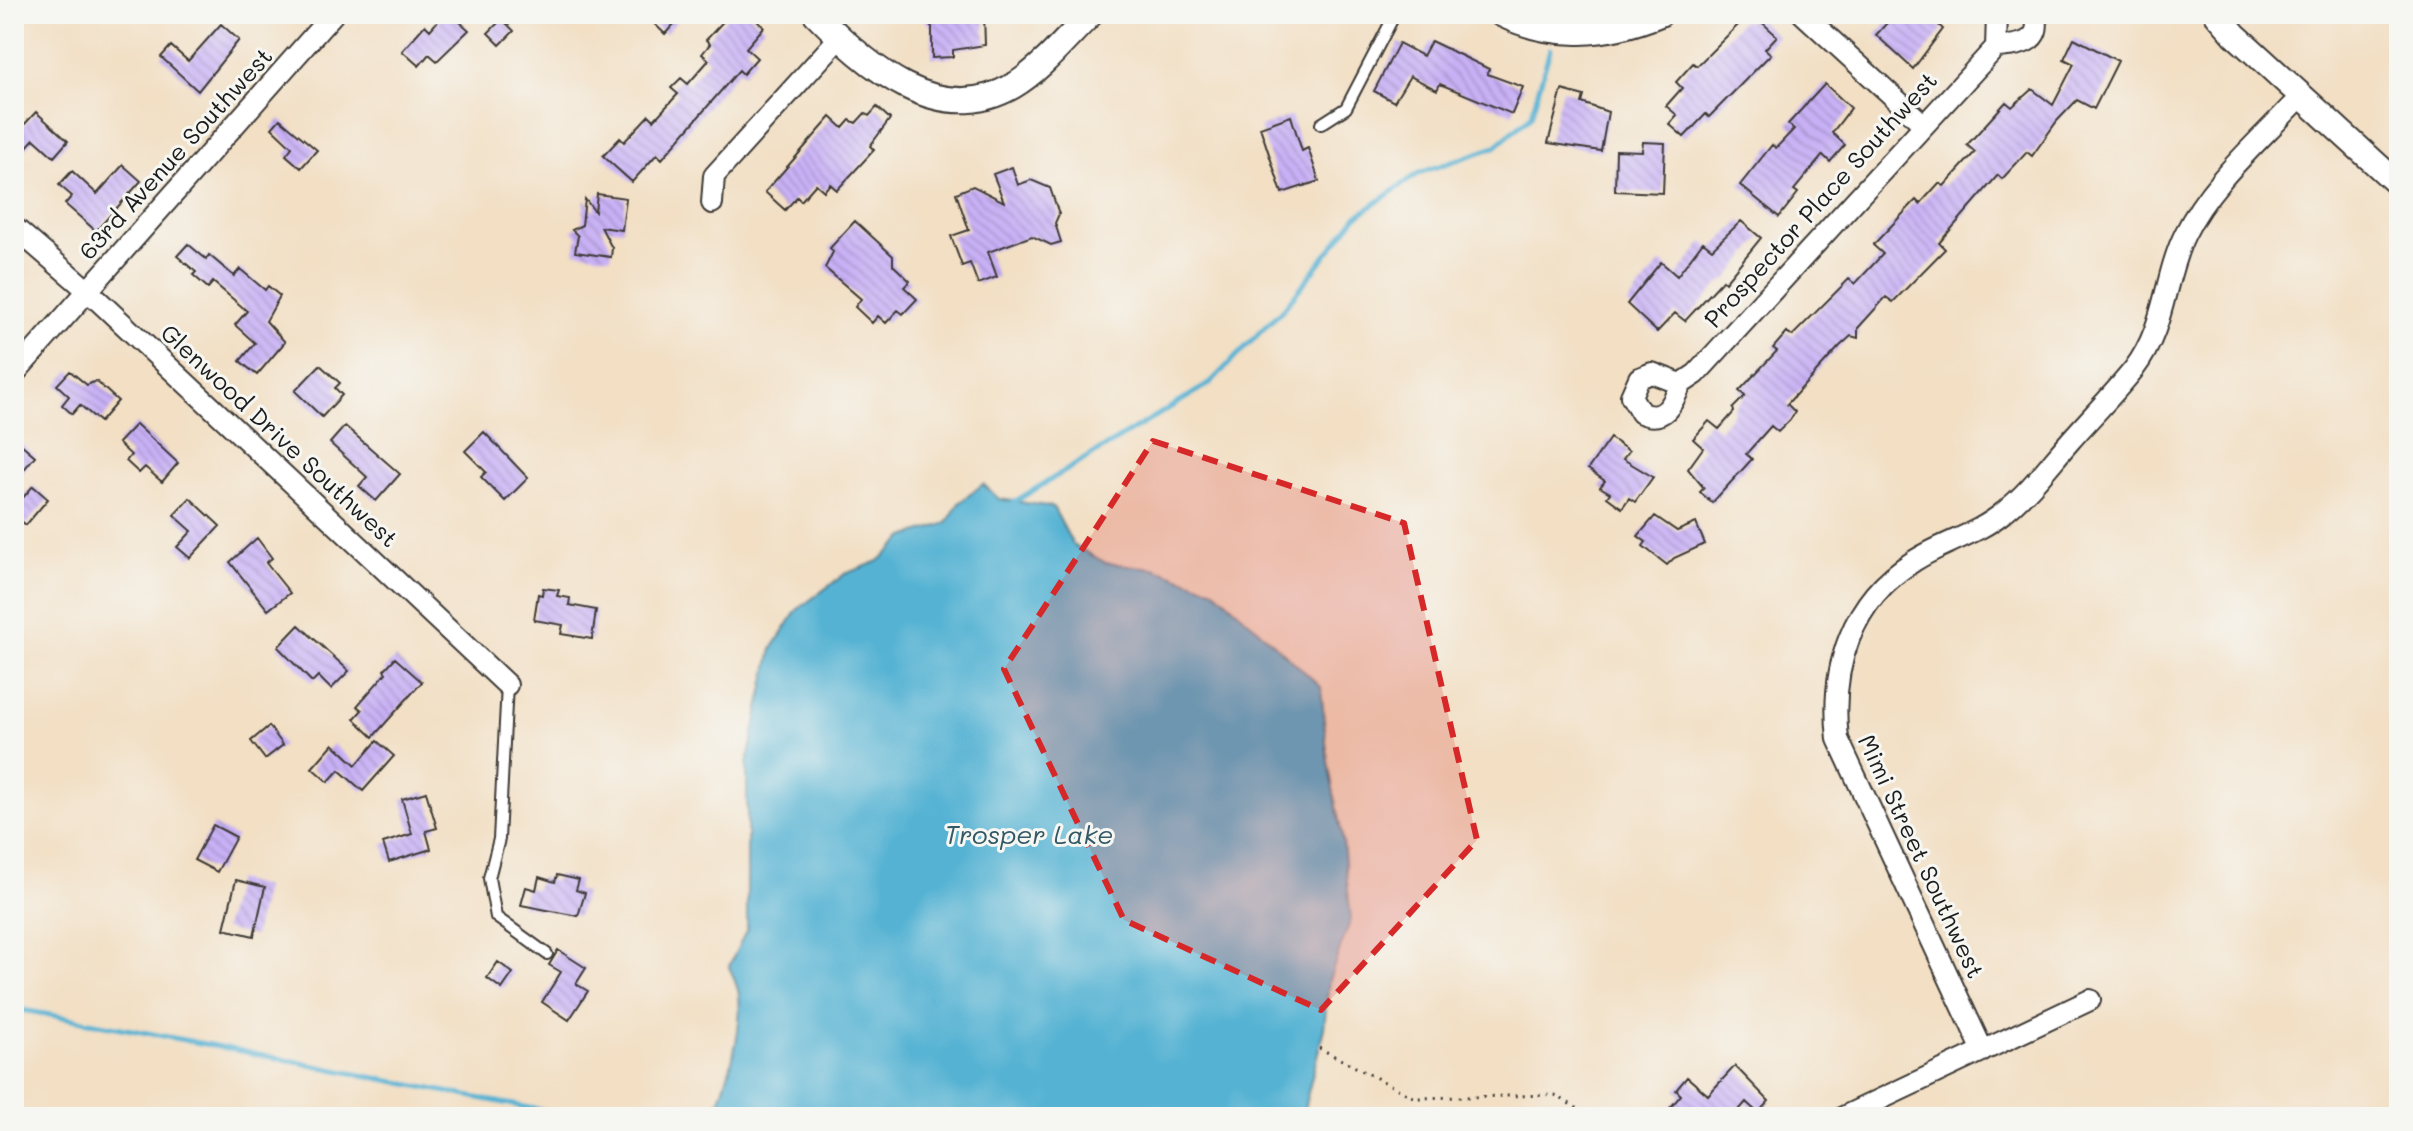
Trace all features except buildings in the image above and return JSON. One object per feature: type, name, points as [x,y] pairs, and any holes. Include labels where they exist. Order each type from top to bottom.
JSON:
[{"type":"street","name":"63rd Avenue Southwest","points":[[14,374],[333,14]]},
{"type":"street","points":[[816,14],[839,38],[879,70],[932,98],[977,102],[1015,85],[1091,14]]},
{"type":"street","points":[[1501,14],[1538,29],[1579,33],[1611,30],[1660,14]]},
{"type":"street","points":[[1803,14],[1923,124]]},
{"type":"street","points":[[1997,14],[1996,47],[2020,46],[2031,39],[2037,27],[2035,14]]},
{"type":"street","points":[[2217,14],[2399,185]]},
{"type":"street","points":[[712,203],[714,176],[839,38]]},
{"type":"street","name":"Prospector Place Southwest","points":[[1681,384],[1696,374],[1996,47]]},
{"type":"street","name":"Mimi Street Southwest","points":[[1983,1051],[1838,739],[1836,688],[1845,647],[1861,612],[1884,585],[1914,560],[1968,535],[2002,514],[2132,371],[2157,330],[2175,257],[2191,223],[2210,196],[2301,96]]},
{"type":"street","name":"Glenwood Drive Southwest","points":[[14,227],[87,290],[507,685]]},
{"type":"street","points":[[1843,1117],[2090,1000]]},
{"type":"lane","points":[[1321,124],[1346,108],[1395,14]]},
{"type":"lane","points":[[507,685],[499,839],[489,878],[496,917],[547,954]]},
{"type":"path","points":[[1319,1048],[1415,1098],[1555,1095],[1585,1113],[1601,1117]]},
{"type":"highlighted area","points":[[1153,441],[1404,523],[1477,840],[1321,1010],[1124,920],[1004,669]]},
{"type":"water","name":"Trosper Lake","points":[[983,484],[999,499],[1053,507],[1073,545],[1106,563],[1154,568],[1215,590],[1321,687],[1328,762],[1343,842],[1351,919],[1329,980],[1324,1028],[1302,1117],[714,1117],[733,1057],[739,1026],[739,995],[729,966],[747,929],[747,764],[772,649],[797,610],[845,574],[879,561],[905,537],[947,523],[959,503]]},
{"type":"waterway","points":[[1014,508],[1014,502],[1209,384],[1286,306],[1356,217],[1419,173],[1495,147],[1531,116],[1550,49]]},
{"type":"waterway","points":[[22,1010],[578,1117]]}]
